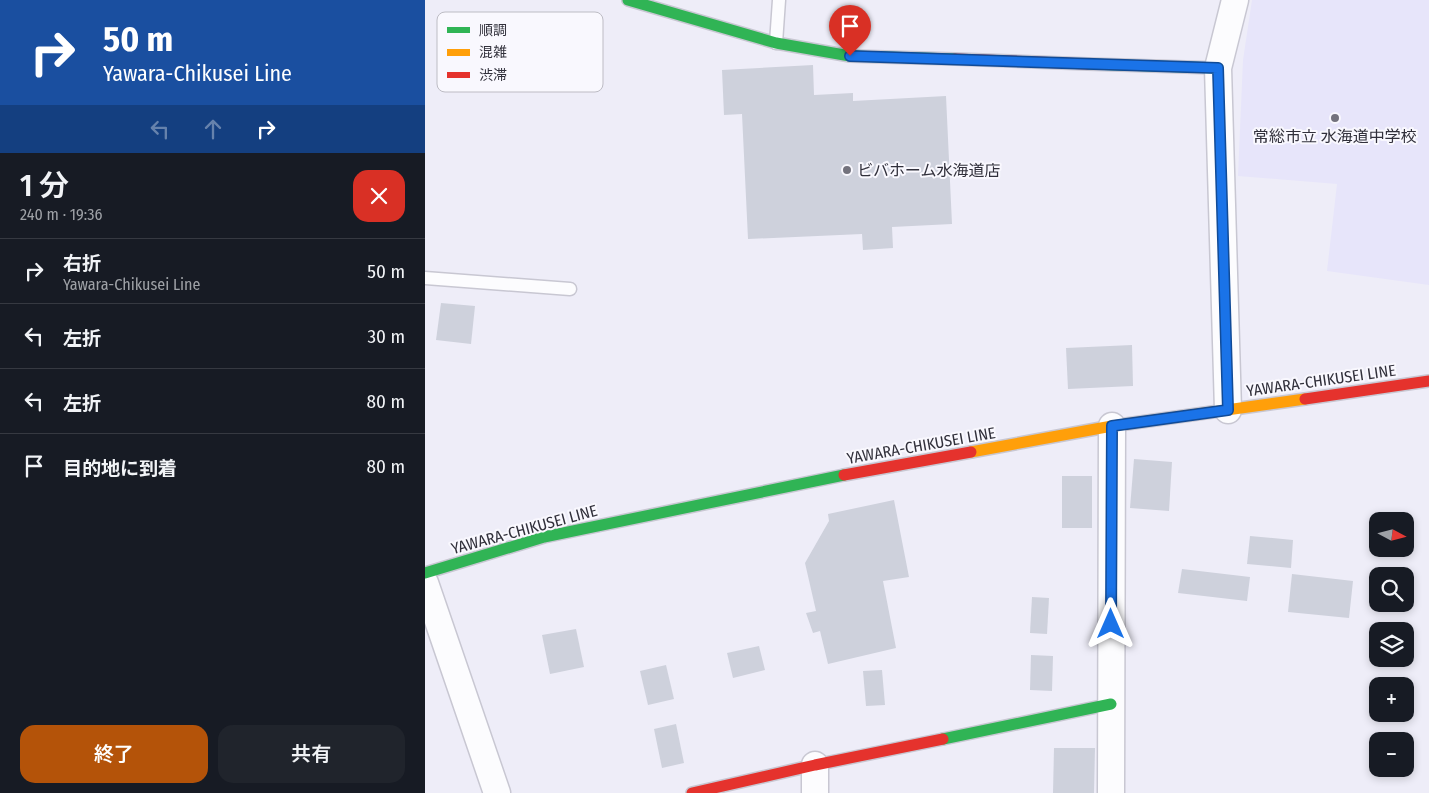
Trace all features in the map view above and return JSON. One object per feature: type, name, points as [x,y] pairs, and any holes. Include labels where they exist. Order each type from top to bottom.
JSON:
[{"type":"street","points":[[628,0],[776,43],[850,56],[1218,68]]},
{"type":"street","points":[[1228,410],[1218,68],[1235,0]]},
{"type":"street","name":"YAWARA-CHIKUSEI LINE","points":[[425,573],[544,537],[791,485],[1112,426],[1429,381]]},
{"type":"street","points":[[1111,793],[1112,426]]},
{"type":"street","points":[[425,583],[497,793]]},
{"type":"street","points":[[692,793],[815,765],[1111,704]]},
{"type":"street","points":[[815,765],[815,793]]},
{"type":"lane","points":[[776,43],[779,0]]},
{"type":"lane","points":[[425,278],[570,289]]},
{"type":"shaded area","name":"常総市立 水海道中学校","points":[[1252,0],[1429,0],[1429,285],[1327,271],[1337,184],[1238,176],[1243,60]]},
{"type":"building","name":"ビバホーム水海道店","points":[[813,65],[814,95],[853,93],[853,101],[946,96],[952,224],[892,227],[893,248],[863,250],[862,234],[748,239],[742,114],[724,115],[722,70]]},
{"type":"building","points":[[441,303],[475,306],[471,344],[436,340]]},
{"type":"building","points":[[1132,345],[1133,386],[1068,389],[1066,348]]},
{"type":"building","points":[[1134,459],[1172,462],[1169,511],[1130,508]]},
{"type":"building","points":[[1062,476],[1092,476],[1092,528],[1062,528]]},
{"type":"building","points":[[894,500],[909,577],[883,581],[896,648],[828,664],[820,631],[813,633],[806,613],[816,611],[805,563],[829,521],[828,514]]},
{"type":"building","points":[[1250,536],[1293,540],[1291,568],[1247,564]]},
{"type":"building","points":[[1182,569],[1250,577],[1247,601],[1178,593]]},
{"type":"building","points":[[1292,574],[1353,581],[1349,618],[1288,612]]},
{"type":"building","points":[[1032,597],[1049,598],[1047,634],[1030,633]]},
{"type":"building","points":[[576,629],[584,667],[550,674],[542,635]]},
{"type":"building","points":[[759,646],[765,670],[733,678],[727,653]]},
{"type":"building","points":[[1031,655],[1053,656],[1052,691],[1030,690]]},
{"type":"building","points":[[666,665],[674,699],[648,705],[640,671]]},
{"type":"building","points":[[882,670],[885,705],[866,706],[863,671]]},
{"type":"building","points":[[676,724],[684,763],[662,768],[654,729]]},
{"type":"building","points":[[1054,748],[1095,748],[1094,793],[1053,793]]},
{"type":"traffic: fast","points":[[628,0],[776,43],[850,56],[955,59]]},
{"type":"traffic: fast","points":[[1088,64],[1218,68]]},
{"type":"traffic: fast","points":[[425,573],[544,537],[844,475]]},
{"type":"traffic: fast","points":[[943,739],[1111,704]]},
{"type":"traffic: slow","points":[[971,452],[1112,426],[1305,399]]},
{"type":"traffic: jam","points":[[955,59],[1088,64]]},
{"type":"traffic: jam","points":[[1305,399],[1429,381]]},
{"type":"traffic: jam","points":[[844,475],[971,452]]},
{"type":"traffic: jam","points":[[692,793],[815,765],[943,739]]},
{"type":"place","name":"常総市立 水海道中学校","points":[[1335,118]]},
{"type":"place","name":"ビバホーム水海道店","points":[[847,170]]},
{"type":"route","points":[[850,56],[1218,68],[1228,410],[1112,426],[1111,624]]}]
